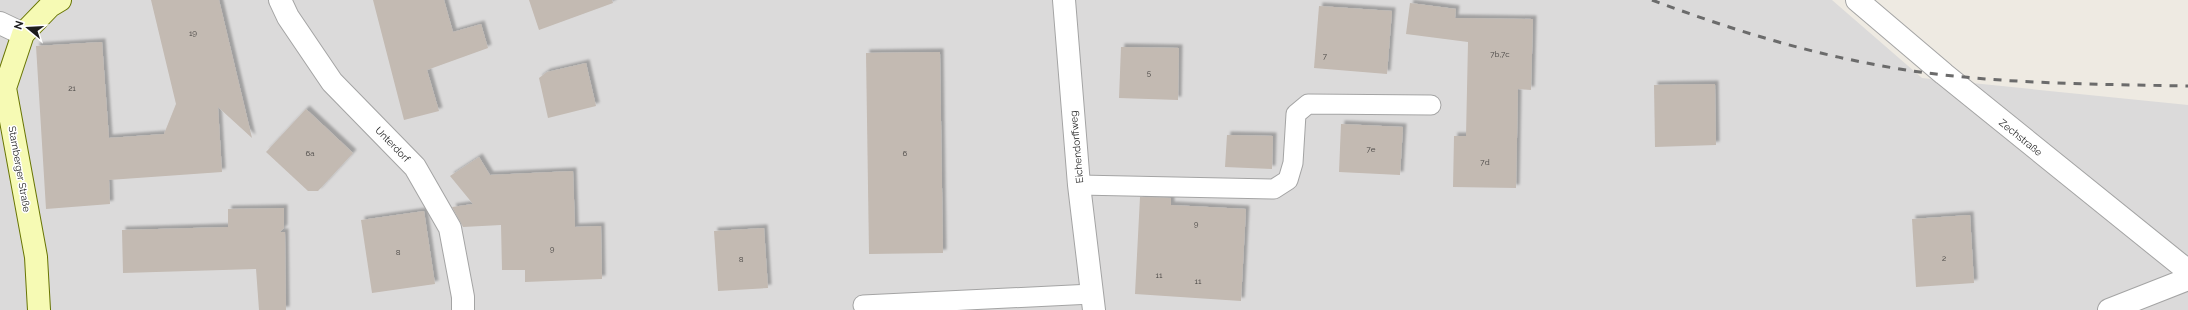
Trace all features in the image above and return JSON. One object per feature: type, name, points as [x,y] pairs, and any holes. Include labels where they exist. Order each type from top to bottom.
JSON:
[{"type":"main road","name":"Starnberger Straße","points":[[39,310],[36,257],[5,88],[23,34],[50,6],[60,0]]},
{"type":"street","name":"Unterdorf","points":[[280,0],[288,17],[332,82],[415,167],[450,228],[463,297],[464,310]]},
{"type":"street","name":"Eichendorffweg","points":[[1064,0],[1079,185],[1093,302]]},
{"type":"street","name":"Zechstraße","points":[[1857,0],[1944,74],[2188,272]]},
{"type":"street","points":[[0,23],[23,34]]},
{"type":"street","points":[[2109,310],[2188,279]]},
{"type":"lane","points":[[1079,185],[1274,189],[1288,180],[1293,163],[1296,114],[1308,104],[1431,105]]},
{"type":"lane","name":"Eichendorffweg","points":[[863,305],[1093,302]]},
{"type":"shaded area","points":[[0,0],[1832,0],[1922,78],[2188,105],[2188,310],[0,310]]},
{"type":"building","points":[[151,0],[219,0],[252,138],[218,107],[222,172],[109,180],[110,204],[46,209],[36,46],[102,42],[109,138],[164,134],[176,104]]},
{"type":"building","points":[[373,0],[444,0],[453,32],[481,24],[488,48],[427,70],[439,111],[404,120]]},
{"type":"building","points":[[529,0],[612,0],[613,3],[539,30]]},
{"type":"building","points":[[1410,3],[1456,9],[1455,18],[1533,19],[1531,90],[1518,89],[1516,188],[1453,187],[1454,136],[1466,136],[1468,42],[1406,34]]},
{"type":"building","points":[[1319,6],[1392,11],[1387,74],[1314,68]]},
{"type":"building","points":[[1121,47],[1179,48],[1178,100],[1119,98]]},
{"type":"building","points":[[940,52],[943,253],[869,254],[866,53]]},
{"type":"building","points":[[586,63],[596,106],[548,118],[539,78],[547,72]]},
{"type":"building","points":[[1715,84],[1716,145],[1655,147],[1654,85]]},
{"type":"building","points":[[306,109],[353,153],[318,191],[308,191],[266,152]]},
{"type":"building","points":[[1341,124],[1403,127],[1400,175],[1339,172]]},
{"type":"building","points":[[1227,135],[1273,136],[1272,169],[1225,167]]},
{"type":"building","points":[[479,157],[490,175],[573,171],[575,227],[601,226],[602,279],[525,282],[525,270],[502,270],[501,225],[463,227],[452,207],[473,204],[450,176]]},
{"type":"building","points":[[1140,197],[1171,198],[1171,205],[1246,209],[1241,301],[1135,294]]},
{"type":"building","points":[[284,208],[284,228],[280,232],[285,232],[286,310],[259,310],[256,269],[123,273],[122,230],[228,227],[228,209]]},
{"type":"building","points":[[424,211],[435,284],[372,293],[361,220]]},
{"type":"building","points":[[1970,215],[1974,283],[1916,287],[1912,219]]},
{"type":"building","points":[[764,228],[768,288],[718,291],[714,231]]},
{"type":"railway","points":[[1652,0],[1788,45],[1910,71],[1949,76],[2029,82],[2188,86]]}]
